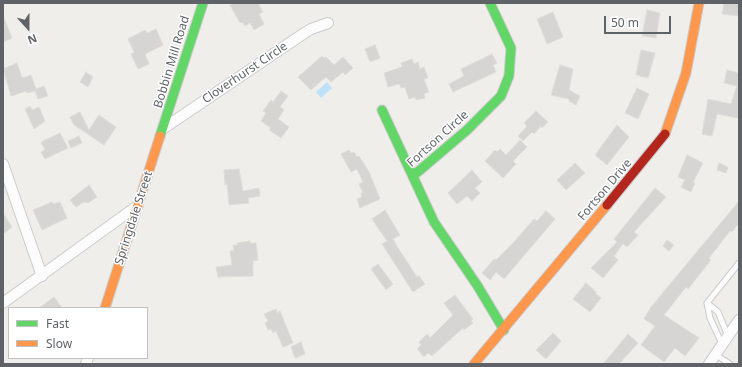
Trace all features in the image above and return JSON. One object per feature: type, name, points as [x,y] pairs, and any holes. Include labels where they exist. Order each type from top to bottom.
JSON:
[{"type":"street","name":"Bobbin Mill Road","points":[[164,128],[203,3]]},
{"type":"street","name":"Fortson Circle","points":[[490,3],[511,48],[509,76],[501,96],[467,130],[413,176],[434,222],[504,330]]},
{"type":"street","name":"Fortson Drive","points":[[474,364],[660,142],[668,129],[686,73],[699,3]]},
{"type":"street","name":"Cloverhurst Circle","points":[[164,128],[302,34],[328,23]]},
{"type":"street","points":[[382,110],[413,176]]},
{"type":"street","name":"Springdale Street","points":[[105,307],[137,206],[164,128]]},
{"type":"street","points":[[3,164],[42,276]]},
{"type":"street","points":[[3,303],[137,206]]},
{"type":"street","points":[[709,364],[739,320]]},
{"type":"lane","points":[[725,341],[710,318],[707,303],[739,263]]},
{"type":"lane","points":[[707,303],[718,312],[725,341]]},
{"type":"lane","points":[[716,355],[730,364]]},
{"type":"water","points":[[327,82],[332,88],[321,98],[316,92]]},
{"type":"building","points":[[234,3],[258,3],[263,12],[259,14],[264,24],[254,30],[250,23],[245,26],[242,22],[240,23],[230,5]]},
{"type":"building","points":[[724,3],[739,3],[739,16],[722,14]]},
{"type":"building","points":[[647,10],[660,13],[656,38],[642,36]]},
{"type":"building","points":[[553,12],[563,37],[547,44],[537,19]]},
{"type":"building","points":[[3,16],[12,38],[3,42]]},
{"type":"building","points":[[156,29],[163,45],[145,54],[149,64],[138,69],[131,54],[134,52],[128,39],[145,30],[147,33]]},
{"type":"building","points":[[375,45],[380,58],[370,62],[365,49]]},
{"type":"building","points":[[641,50],[655,53],[648,78],[636,75]]},
{"type":"building","points":[[492,54],[497,63],[493,65],[496,72],[453,92],[449,84],[464,76],[461,69]]},
{"type":"building","points":[[322,56],[324,58],[326,57],[334,65],[343,57],[353,68],[345,75],[343,72],[331,82],[326,77],[311,90],[298,77]]},
{"type":"building","points":[[412,59],[414,64],[418,62],[420,69],[424,67],[428,78],[424,79],[429,92],[424,94],[425,98],[416,100],[415,97],[409,99],[405,87],[401,88],[399,84],[388,87],[384,73],[402,67],[401,63]]},
{"type":"building","points":[[17,63],[22,78],[31,75],[36,89],[44,86],[48,96],[38,99],[35,91],[27,93],[26,91],[11,96],[3,69]]},
{"type":"building","points":[[560,65],[573,69],[569,90],[580,96],[576,105],[569,101],[569,99],[551,95]]},
{"type":"building","points":[[727,70],[739,73],[738,118],[717,114],[712,136],[702,134],[708,99],[731,104],[737,86],[724,83]]},
{"type":"building","points":[[86,72],[93,77],[88,87],[80,82]]},
{"type":"building","points":[[637,88],[649,94],[638,119],[625,113]]},
{"type":"building","points":[[281,91],[288,96],[280,107],[284,110],[278,119],[289,127],[281,138],[269,130],[271,128],[261,121],[266,113],[263,111],[271,100],[273,102]]},
{"type":"building","points":[[30,106],[32,110],[39,107],[45,121],[34,129],[25,109]]},
{"type":"building","points":[[536,111],[548,122],[542,128],[541,126],[534,134],[532,132],[523,141],[518,136],[527,126],[524,123]]},
{"type":"building","points":[[80,112],[89,130],[99,115],[116,127],[104,145],[74,125],[70,117]]},
{"type":"building","points":[[617,125],[629,137],[607,165],[595,155]]},
{"type":"building","points":[[60,133],[68,148],[45,159],[41,152],[45,150],[41,142]]},
{"type":"building","points":[[79,136],[82,143],[71,148],[68,141]]},
{"type":"building","points":[[520,140],[527,147],[513,161],[516,164],[503,178],[485,161],[495,150],[497,152],[500,149],[506,155]]},
{"type":"building","points":[[349,150],[351,153],[354,152],[357,157],[359,156],[369,172],[380,199],[360,208],[357,199],[362,197],[361,193],[363,193],[359,184],[363,182],[357,169],[351,172],[341,154]]},
{"type":"building","points":[[687,155],[703,163],[693,182],[695,183],[691,192],[681,187],[685,180],[678,177]]},
{"type":"building","points":[[575,163],[585,173],[566,190],[557,180]]},
{"type":"building","points":[[719,163],[728,167],[726,173],[717,170]]},
{"type":"building","points":[[239,169],[243,191],[259,188],[260,196],[248,198],[249,203],[229,205],[224,170]]},
{"type":"building","points":[[472,170],[482,182],[475,188],[480,193],[472,201],[467,196],[457,204],[448,193]]},
{"type":"building","points":[[89,185],[97,197],[88,203],[84,202],[76,207],[70,200]]},
{"type":"building","points":[[655,188],[666,197],[634,232],[638,235],[627,247],[623,244],[614,256],[618,260],[603,278],[591,268],[617,242],[614,239]]},
{"type":"building","points":[[739,201],[739,223],[732,232],[730,231],[709,258],[711,260],[688,289],[686,287],[664,315],[699,338],[685,356],[675,348],[664,362],[641,345],[655,326],[644,319],[651,307]]},
{"type":"building","points":[[52,202],[53,204],[60,202],[67,218],[42,230],[33,210]]},
{"type":"building","points":[[385,210],[400,235],[393,239],[417,277],[419,276],[425,284],[413,292],[382,244],[387,241],[372,219]]},
{"type":"building","points":[[546,211],[555,219],[504,279],[496,272],[490,280],[482,273],[494,259],[496,260],[513,243],[534,219],[537,221]]},
{"type":"building","points":[[3,213],[12,227],[3,234]]},
{"type":"building","points":[[667,240],[674,245],[669,251],[663,246]]},
{"type":"building","points":[[250,241],[250,243],[256,243],[258,260],[253,261],[253,276],[218,277],[216,267],[232,265],[230,251],[234,250],[233,245]]},
{"type":"building","points":[[378,264],[393,284],[386,290],[371,269]]},
{"type":"building","points":[[586,283],[601,298],[590,312],[573,299]]},
{"type":"building","points":[[455,295],[473,319],[471,321],[473,323],[464,330],[463,328],[432,356],[428,353],[424,357],[417,349],[421,345],[419,342],[427,334],[430,338],[453,315],[444,303]]},
{"type":"building","points":[[54,297],[61,307],[40,307]]},
{"type":"building","points":[[276,309],[277,313],[280,311],[293,343],[283,347],[276,331],[273,333],[271,329],[268,330],[265,323],[268,321],[264,314]]},
{"type":"building","points":[[553,333],[561,341],[546,359],[536,350]]},
{"type":"building","points":[[628,334],[638,343],[619,364],[603,364]]},
{"type":"building","points":[[301,342],[305,354],[295,358],[291,347]]},
{"type":"traffic: fast","points":[[160,136],[203,3]]},
{"type":"traffic: fast","points":[[413,176],[467,130],[501,96],[509,76],[511,48],[490,3]]},
{"type":"traffic: fast","points":[[382,110],[434,222],[477,285],[504,330]]},
{"type":"traffic: slow","points":[[665,134],[686,73],[699,3]]},
{"type":"traffic: slow","points":[[105,307],[160,136]]},
{"type":"traffic: slow","points":[[474,364],[607,205]]},
{"type":"traffic: jam","points":[[607,205],[665,134]]}]
